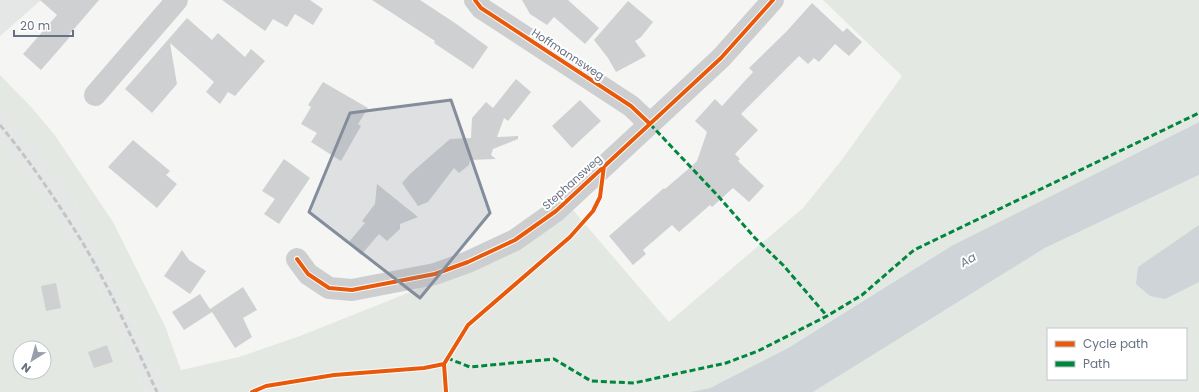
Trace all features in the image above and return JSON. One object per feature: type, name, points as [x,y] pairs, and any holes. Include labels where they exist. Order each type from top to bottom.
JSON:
[{"type":"street","points":[[94,95],[177,0]]},
{"type":"street","name":"Hoffmannsweg","points":[[475,0],[481,8],[631,106],[650,124]]},
{"type":"street","name":"Stephansweg","points":[[297,259],[308,274],[329,288],[352,290],[435,274],[468,262],[515,240],[556,211],[650,124],[721,58],[774,0]]},
{"type":"highlighted area","points":[[451,100],[490,213],[420,298],[309,212],[350,113]]},
{"type":"shaded area","points":[[0,0],[41,0],[0,36]]},
{"type":"shaded area","points":[[823,0],[1199,0],[1199,122],[953,245],[788,348],[710,388],[690,392],[169,392],[68,189],[0,106],[0,75],[32,108],[54,134],[113,222],[165,326],[181,370],[239,357],[300,336],[443,279],[573,210],[669,322],[803,208],[841,161],[902,76]]},
{"type":"shaded area","points":[[0,106],[68,189],[169,392],[146,392],[85,260],[45,201],[0,141]]},
{"type":"shaded area","points":[[0,141],[45,201],[85,260],[146,392],[0,392]]},
{"type":"shaded area","points":[[1199,175],[1199,392],[813,392],[1045,248]]},
{"type":"water","name":"Aa","points":[[1199,122],[1199,175],[1045,248],[813,392],[690,392],[710,388],[788,348],[953,245]]},
{"type":"water","points":[[1199,225],[1199,282],[1165,299],[1150,296],[1136,284],[1138,267]]},
{"type":"building","points":[[40,0],[99,0],[41,70],[23,54],[57,15]]},
{"type":"building","points":[[222,0],[310,0],[323,9],[313,25],[295,14],[287,27],[273,19],[265,31]]},
{"type":"building","points":[[372,0],[420,0],[488,47],[473,69],[434,43],[435,41]]},
{"type":"building","points":[[522,0],[568,0],[599,28],[585,44],[554,17],[547,25],[530,14]]},
{"type":"building","points":[[628,1],[653,22],[641,37],[635,41],[646,56],[616,72],[608,58],[594,40]]},
{"type":"building","points":[[812,3],[843,32],[847,28],[862,42],[849,56],[835,44],[819,62],[814,58],[808,64],[799,56],[741,114],[758,130],[735,154],[740,159],[738,161],[764,186],[749,202],[733,188],[712,207],[710,205],[679,232],[672,225],[643,250],[646,254],[633,265],[609,236],[697,161],[707,132],[695,121],[715,99],[722,106],[753,72],[749,68],[786,32]]},
{"type":"building","points":[[187,18],[212,40],[218,33],[245,57],[251,49],[265,61],[235,96],[228,92],[220,104],[206,92],[214,82],[170,43],[177,84],[152,113],[125,89]]},
{"type":"building","points":[[516,79],[531,92],[508,121],[504,118],[497,137],[518,136],[518,139],[493,149],[491,155],[496,159],[470,160],[469,165],[459,173],[454,168],[428,202],[418,206],[402,183],[410,174],[450,139],[471,138],[472,118],[486,102],[493,108]]},
{"type":"building","points":[[323,82],[368,108],[358,124],[361,126],[341,161],[311,142],[317,133],[301,124],[311,107],[308,105]]},
{"type":"building","points":[[580,100],[601,121],[572,148],[552,126]]},
{"type":"building","points":[[133,140],[170,171],[166,175],[177,184],[157,208],[108,167]]},
{"type":"building","points":[[284,159],[310,178],[279,224],[264,214],[275,199],[262,191]]},
{"type":"building","points":[[377,184],[418,217],[400,224],[400,229],[387,241],[379,234],[361,255],[348,243],[365,223],[362,221],[375,204]]},
{"type":"building","points":[[182,250],[189,260],[206,271],[190,294],[164,276]]},
{"type":"building","points":[[56,283],[61,308],[46,311],[41,286]]},
{"type":"building","points":[[243,287],[257,310],[243,318],[252,337],[235,348],[212,312],[184,330],[172,312],[200,294],[210,309]]},
{"type":"building","points":[[107,345],[113,362],[94,368],[88,352]]},
{"type":"railway","points":[[0,125],[42,181],[92,258],[157,392]]},
{"type":"marked path","points":[[447,358],[470,367],[554,359],[591,381],[634,383],[726,363],[758,351],[827,316],[862,295],[914,250],[1199,113]]},
{"type":"marked path","points":[[650,124],[719,197],[755,238],[783,265],[827,316]]},
{"type":"cycle path","points":[[475,0],[481,8],[631,106],[650,124]]},
{"type":"cycle path","points":[[297,259],[308,274],[329,288],[352,290],[435,274],[468,262],[515,240],[556,211],[721,58],[773,0]]},
{"type":"cycle path","points":[[446,392],[444,364],[468,325],[570,237],[593,211],[600,197],[604,166]]},
{"type":"cycle path","points":[[252,392],[266,386],[334,375],[424,368],[444,364]]}]
